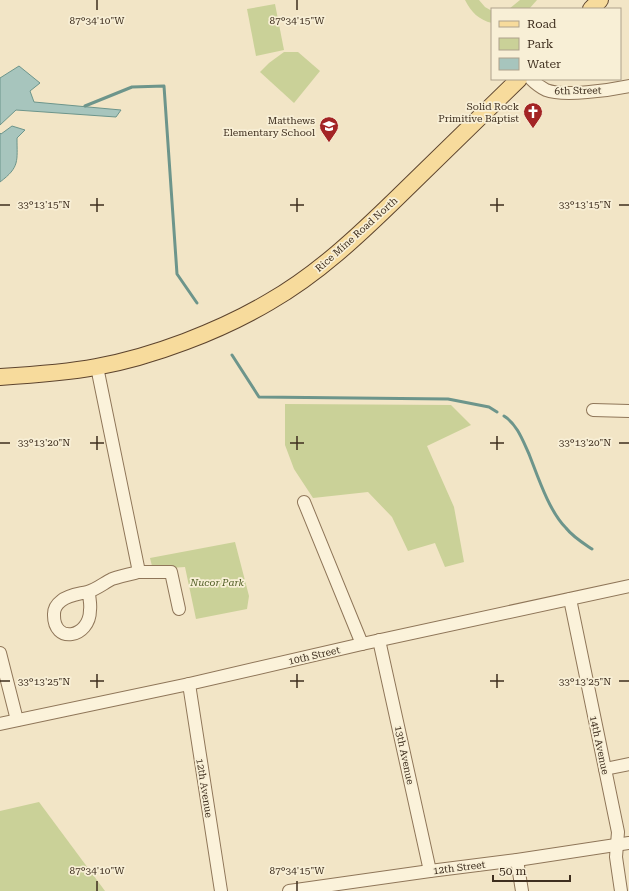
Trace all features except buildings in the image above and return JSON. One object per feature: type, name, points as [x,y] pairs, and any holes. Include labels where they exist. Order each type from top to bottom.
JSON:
[{"type":"main road","points":[[592,8],[600,0]]},
{"type":"main road","name":"Rice Mine Road North","points":[[0,377],[48,374],[97,367],[160,351],[227,324],[270,302],[326,263],[376,218],[518,80]]},
{"type":"street","name":"6th Street","points":[[532,80],[546,90],[557,93],[610,90],[629,86]]},
{"type":"street","points":[[97,367],[139,572]]},
{"type":"street","points":[[593,410],[629,411]]},
{"type":"street","points":[[304,502],[362,644]]},
{"type":"street","points":[[89,592],[114,578],[139,572],[171,572],[179,608]]},
{"type":"street","name":"10th Street","points":[[0,724],[189,684],[362,644],[629,586]]},
{"type":"street","name":"14th Avenue","points":[[570,599],[618,832],[623,844],[616,857],[621,891]]},
{"type":"street","name":"13th Avenue","points":[[380,640],[430,871]]},
{"type":"street","points":[[0,653],[17,720]]},
{"type":"street","name":"12th Avenue","points":[[189,684],[221,891]]},
{"type":"street","points":[[605,769],[629,764]]},
{"type":"street","name":"12th Street","points":[[289,891],[623,844]]},
{"type":"street","points":[[517,860],[522,891]]},
{"type":"green space","points":[[465,0],[479,0],[485,7],[491,10],[491,23],[483,20],[470,8]]},
{"type":"green space","points":[[520,0],[537,0],[530,8],[510,8]]},
{"type":"green space","points":[[275,4],[284,50],[256,56],[247,9]]},
{"type":"green space","points":[[284,52],[298,52],[320,71],[294,103],[260,72]]},
{"type":"green space","points":[[285,404],[451,405],[471,425],[427,446],[454,507],[464,562],[445,567],[435,543],[408,551],[392,517],[368,492],[313,498],[294,469],[285,445]]},
{"type":"green space","name":"Nucor Park","points":[[235,542],[249,596],[247,609],[196,619],[185,567],[155,569],[152,566],[150,558]]},
{"type":"green space","points":[[39,802],[105,891],[0,891],[0,811]]},
{"type":"water","points":[[19,66],[40,83],[30,91],[34,102],[121,110],[116,117],[16,110],[0,125],[0,78]]},
{"type":"water","points":[[12,126],[25,130],[17,138],[17,158],[14,168],[0,182],[0,133],[1,134]]},
{"type":"waterway","points":[[85,106],[132,87],[164,86],[177,274],[197,303]]},
{"type":"waterway","points":[[232,355],[259,397],[448,399],[489,407],[497,412]]},
{"type":"waterway","points":[[504,416],[513,423],[522,438],[544,493],[554,512],[560,521],[578,540],[592,549]]},
{"type":"place","name":"Solid Rock Primitive Baptist","points":[[533,129]]},
{"type":"place","name":"Matthews Elementary School","points":[[329,143]]}]
